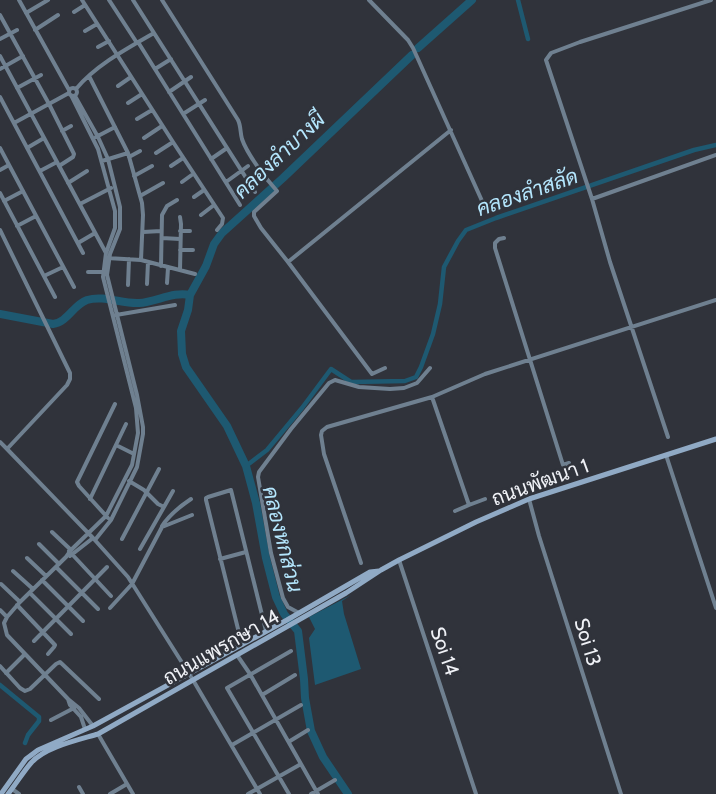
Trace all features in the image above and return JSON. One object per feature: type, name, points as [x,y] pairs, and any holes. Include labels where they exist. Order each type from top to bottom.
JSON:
[{"type":"main road","name":"ถนนพัฒนา 1","points":[[381,570],[476,522],[529,499],[716,439]]},
{"type":"main road","name":"ถนนแพรกษา 14","points":[[1,794],[26,759],[38,750],[93,726],[188,674],[243,648],[298,616],[346,593],[381,570]]},
{"type":"main road","name":"ถนนแพรกษา 14","points":[[10,791],[32,762],[41,755],[106,730],[237,656],[243,648],[266,632],[282,626]]},
{"type":"main road","points":[[101,722],[106,730]]},
{"type":"main road","points":[[85,729],[90,737]]},
{"type":"street","points":[[19,0],[108,159],[116,224],[102,272],[128,366],[143,434],[138,462],[108,518],[94,539],[72,552]]},
{"type":"street","points":[[26,13],[48,0]]},
{"type":"street","points":[[82,0],[224,220],[217,230]]},
{"type":"street","points":[[109,0],[138,42],[240,205]]},
{"type":"street","points":[[134,0],[255,192]]},
{"type":"street","points":[[162,0],[241,125],[243,141],[276,191],[254,212],[261,228],[372,374],[385,368]]},
{"type":"street","points":[[369,0],[403,34],[413,48],[487,212]]},
{"type":"street","points":[[668,436],[631,328],[592,199],[546,60],[551,53],[711,0]]},
{"type":"street","points":[[74,12],[85,5]]},
{"type":"street","points":[[0,15],[49,104],[74,156],[40,171]]},
{"type":"street","points":[[35,30],[58,15]]},
{"type":"street","points":[[85,31],[97,24]]},
{"type":"street","points":[[0,39],[17,30]]},
{"type":"street","points":[[14,123],[71,93],[73,87],[76,89],[89,75],[154,33]]},
{"type":"street","points":[[98,48],[109,41]]},
{"type":"street","points":[[0,56],[107,256],[108,291]]},
{"type":"street","points":[[0,69],[22,56]]},
{"type":"street","points":[[155,69],[171,59]]},
{"type":"street","points":[[17,88],[41,75]]},
{"type":"street","points":[[89,75],[128,155],[140,196],[143,209],[141,260]]},
{"type":"street","points":[[118,86],[131,77]]},
{"type":"street","points":[[169,92],[191,77]]},
{"type":"street","points":[[128,103],[142,94]]},
{"type":"street","points":[[0,97],[83,253]]},
{"type":"street","points":[[183,114],[205,100]]},
{"type":"street","points":[[137,119],[152,110]]},
{"type":"street","points":[[213,126],[220,121]]},
{"type":"street","points":[[62,131],[71,126]]},
{"type":"street","points":[[144,138],[162,126]]},
{"type":"street","points":[[95,138],[115,127]]},
{"type":"street","points":[[288,262],[451,130]]},
{"type":"street","points":[[27,148],[44,138]]},
{"type":"street","points":[[95,138],[112,188]]},
{"type":"street","points":[[156,153],[172,142]]},
{"type":"street","points":[[0,148],[74,287]]},
{"type":"street","points":[[211,159],[227,148]]},
{"type":"street","points":[[102,161],[140,151]]},
{"type":"street","points":[[592,199],[716,155]]},
{"type":"street","points":[[171,166],[183,158]]},
{"type":"street","points":[[0,170],[9,165]]},
{"type":"street","points":[[134,176],[152,166]]},
{"type":"street","points":[[226,182],[248,166]]},
{"type":"street","points":[[68,183],[87,171]]},
{"type":"street","points":[[182,182],[194,174]]},
{"type":"street","points":[[140,196],[163,183]]},
{"type":"street","points":[[80,204],[112,188]]},
{"type":"street","points":[[194,197],[204,190]]},
{"type":"street","points":[[4,201],[23,191]]},
{"type":"street","points":[[0,193],[55,297]]},
{"type":"street","points":[[161,266],[162,214],[167,206],[177,200]]},
{"type":"street","points":[[201,215],[214,205]]},
{"type":"street","points":[[17,226],[36,216]]},
{"type":"street","points":[[180,217],[180,270]]},
{"type":"street","points":[[0,230],[70,379],[7,449]]},
{"type":"street","points":[[143,232],[161,231]]},
{"type":"street","points":[[180,231],[190,231]]},
{"type":"street","points":[[78,243],[95,233]]},
{"type":"street","points":[[162,237],[180,239]]},
{"type":"street","points":[[504,238],[496,241],[495,248],[561,465],[569,463]]},
{"type":"street","points":[[180,250],[193,250]]},
{"type":"street","points":[[107,256],[141,260],[195,274]]},
{"type":"street","points":[[128,285],[129,259]]},
{"type":"street","points":[[147,284],[148,262]]},
{"type":"street","points":[[44,276],[63,267]]},
{"type":"street","points":[[167,283],[168,268]]},
{"type":"street","points":[[88,272],[102,272]]},
{"type":"street","points":[[361,563],[325,456],[321,435],[327,427],[432,397],[485,374],[716,300]]},
{"type":"street","points":[[115,315],[175,305]]},
{"type":"street","points":[[298,616],[288,607],[277,579],[258,477],[259,472],[329,383],[335,380],[359,387],[404,388],[417,383],[430,368]]},
{"type":"street","points":[[432,397],[469,505]]},
{"type":"street","points":[[108,518],[77,482],[115,404]]},
{"type":"street","points":[[128,480],[138,434],[138,408]]},
{"type":"street","points":[[90,499],[126,424]]},
{"type":"street","points":[[0,442],[123,571],[193,681],[260,794]]},
{"type":"street","points":[[116,444],[134,454]]},
{"type":"street","points":[[666,455],[716,608]]},
{"type":"street","points":[[122,538],[159,469]]},
{"type":"street","points":[[128,480],[165,507]]},
{"type":"street","points":[[243,648],[206,498],[230,490],[231,492],[266,632]]},
{"type":"street","points":[[141,549],[173,491]]},
{"type":"street","points":[[110,608],[132,584],[168,518],[176,509],[191,499]]},
{"type":"street","points":[[455,511],[485,499]]},
{"type":"street","name":"Soi 13","points":[[529,499],[621,794]]},
{"type":"street","points":[[162,527],[192,515]]},
{"type":"street","points":[[93,726],[7,635],[4,623],[44,578],[89,533],[108,518]]},
{"type":"street","points":[[52,532],[111,596]]},
{"type":"street","points":[[39,544],[98,609]]},
{"type":"street","points":[[220,559],[246,552]]},
{"type":"street","points":[[27,558],[83,621]]},
{"type":"street","name":"Soi 14","points":[[399,560],[476,794]]},
{"type":"street","points":[[34,641],[107,567]]},
{"type":"street","points":[[13,571],[71,634]]},
{"type":"street","points":[[1,584],[55,645],[48,654]]},
{"type":"street","points":[[0,610],[7,617]]},
{"type":"street","points":[[288,794],[227,688],[291,651]]},
{"type":"street","points":[[6,673],[25,654]]},
{"type":"street","points":[[237,656],[290,741],[317,792]]},
{"type":"street","points":[[0,666],[25,691],[60,662],[99,699]]},
{"type":"street","points":[[262,695],[295,675]]},
{"type":"street","points":[[231,745],[301,705]]},
{"type":"street","points":[[51,720],[75,706]]},
{"type":"street","points":[[75,706],[85,729]]},
{"type":"street","points":[[290,741],[308,730]]},
{"type":"street","points":[[98,734],[133,794]]},
{"type":"street","points":[[248,794],[301,764]]},
{"type":"street","points":[[311,794],[334,780]]},
{"type":"street","points":[[110,794],[127,784]]},
{"type":"street","points":[[79,787],[83,794]]},
{"type":"street","points":[[10,791],[19,794]]},
{"type":"water","points":[[351,595],[342,601],[361,669],[315,685],[309,638],[315,629],[309,617]]},
{"type":"waterway","name":"คลองลำบางผี","points":[[418,48],[472,0]]},
{"type":"waterway","points":[[518,0],[528,39]]},
{"type":"waterway","name":"คลองหกส่วน","points":[[348,794],[323,757],[311,731],[298,631],[284,614],[276,597],[246,466],[227,426],[186,367],[182,354],[181,331],[190,295],[206,266],[214,244],[222,233],[412,55]]},
{"type":"waterway","name":"คลองลำสลัด","points":[[246,466],[267,450],[331,369],[351,382],[405,381],[416,377],[433,334],[440,304],[444,267],[466,230],[694,150],[716,145]]},
{"type":"waterway","points":[[0,314],[53,324],[63,320],[87,300],[100,298],[139,303],[178,294],[190,295]]},
{"type":"waterway","points":[[0,685],[39,717],[39,721],[25,743]]}]
